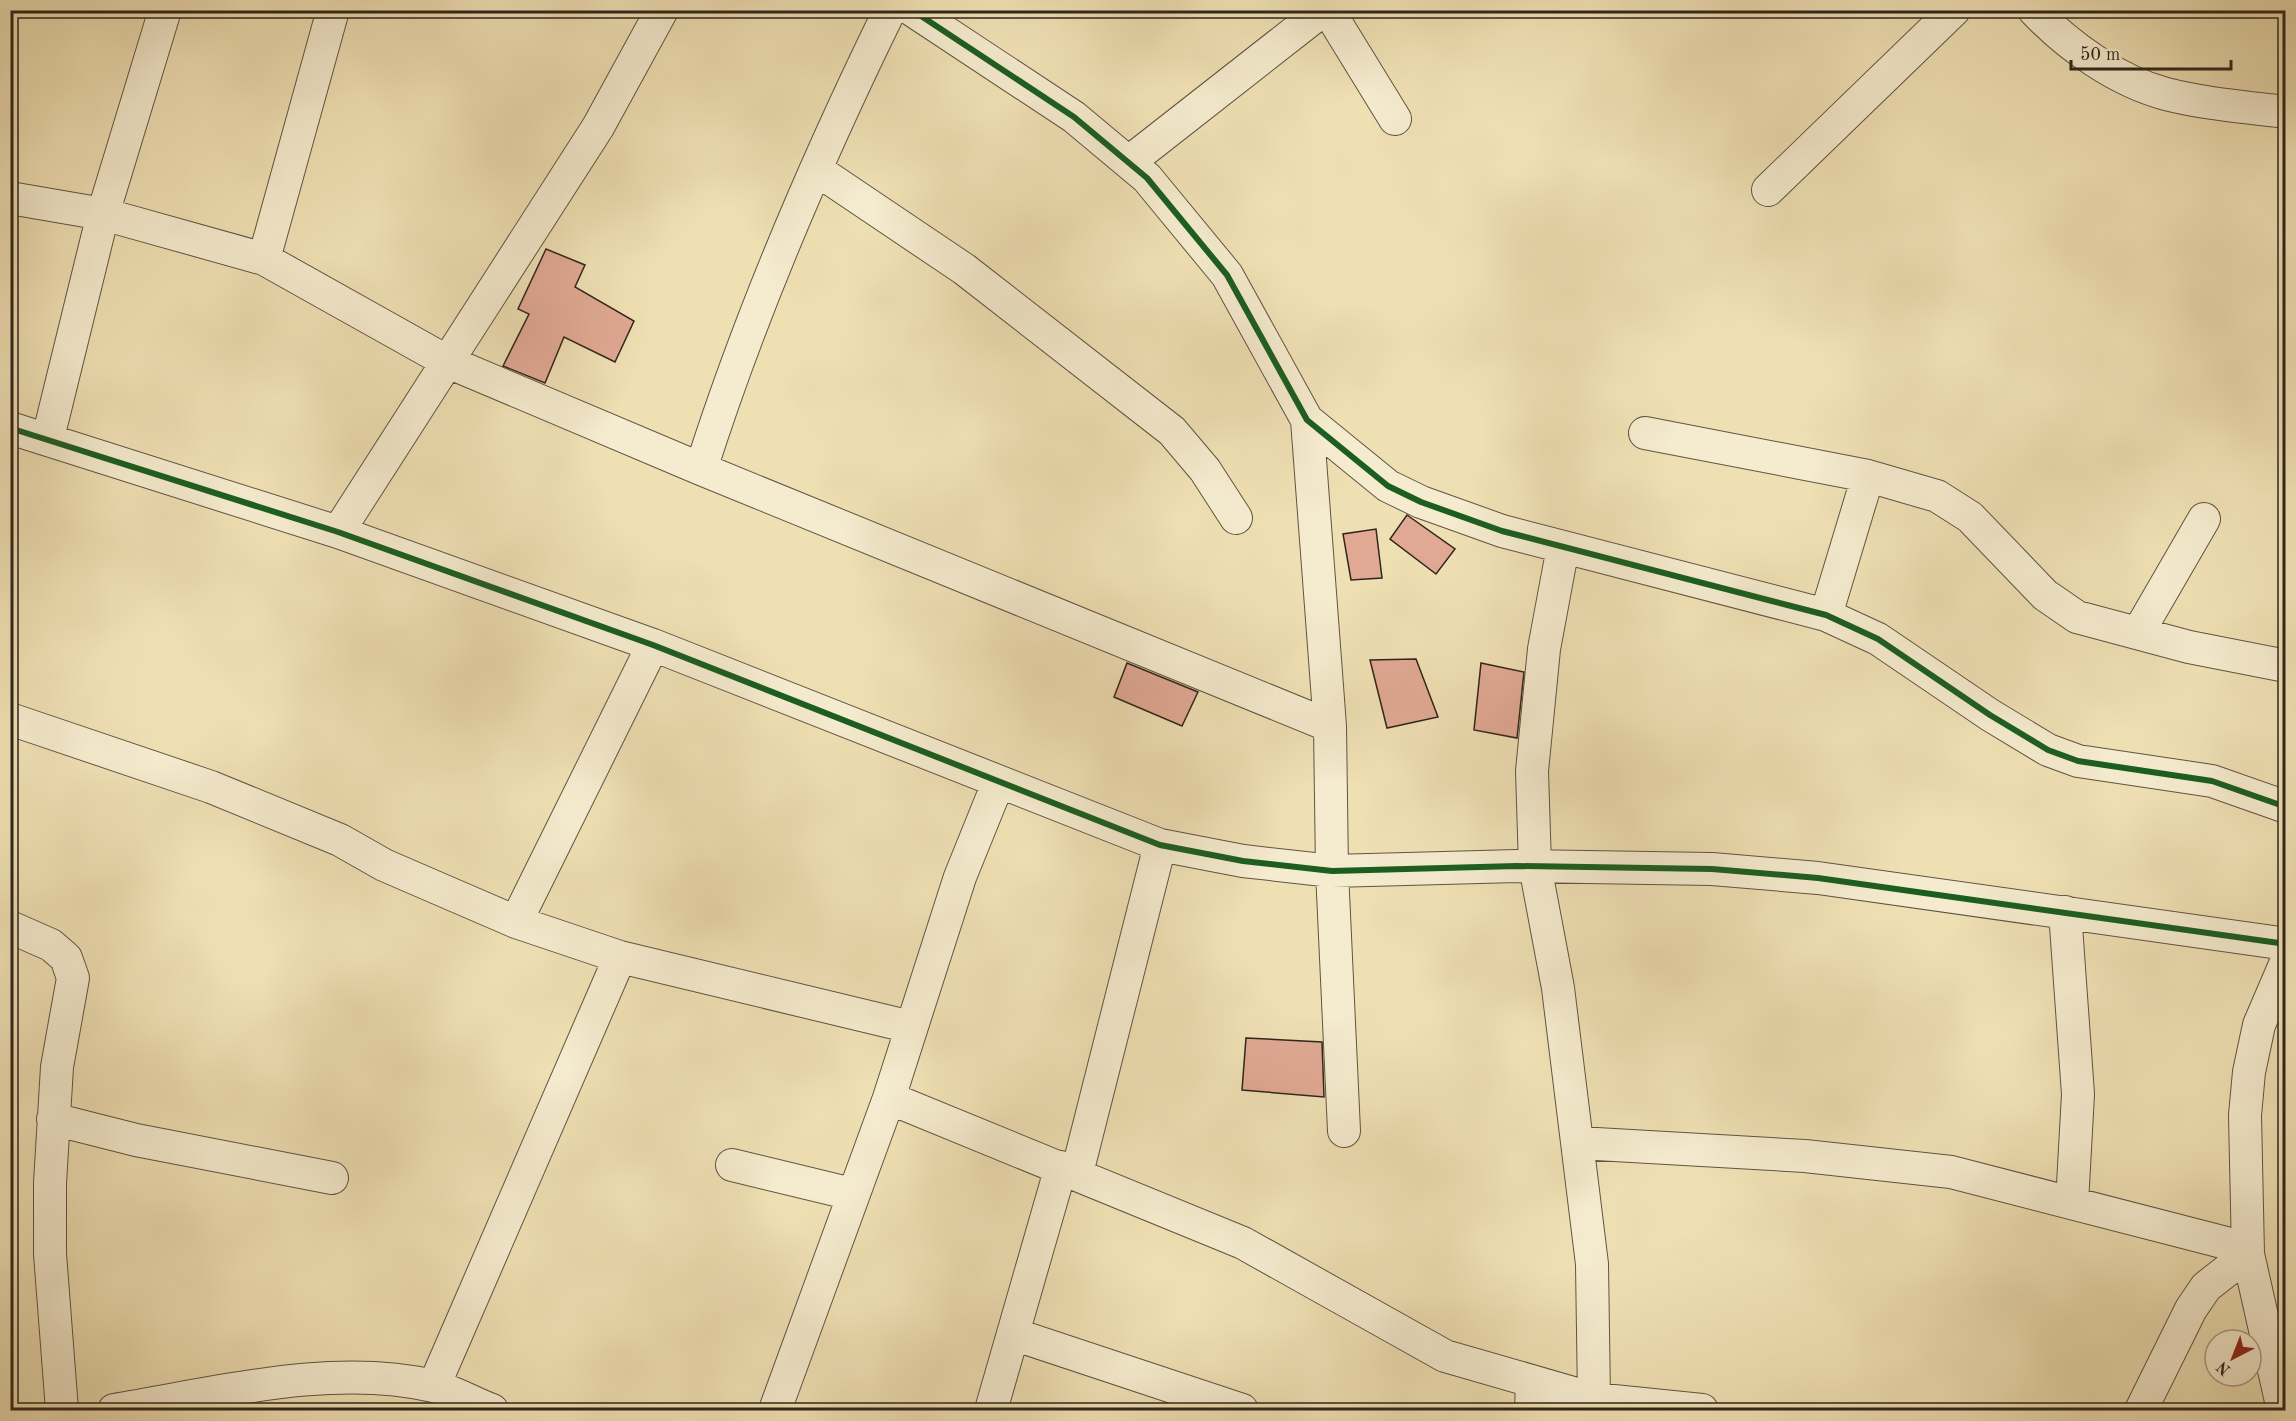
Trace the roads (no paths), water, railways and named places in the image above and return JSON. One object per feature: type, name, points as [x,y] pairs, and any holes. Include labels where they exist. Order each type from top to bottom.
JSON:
[{"type":"street","points":[[48,438],[103,214],[165,10]]},
{"type":"street","points":[[264,259],[333,10]]},
{"type":"street","points":[[338,532],[598,127],[663,10]]},
{"type":"street","points":[[701,469],[759,305],[851,90],[891,10]]},
{"type":"street","points":[[912,10],[1074,117],[1147,178],[1227,275],[1307,420],[1388,486],[1420,502],[1502,531],[1826,615],[1878,639],[1990,716],[2048,750],[2078,761],[2212,781],[2286,807]]},
{"type":"street","points":[[1129,162],[1323,10]]},
{"type":"street","points":[[1328,10],[1395,119]]},
{"type":"street","points":[[1768,190],[1954,10]]},
{"type":"street","points":[[2034,10],[2081,51],[2127,79],[2164,94],[2286,112]]},
{"type":"street","points":[[817,170],[964,269],[1172,431],[1205,470],[1236,518]]},
{"type":"street","points":[[10,198],[103,214],[264,259],[448,362],[701,469],[1329,726]]},
{"type":"street","points":[[1307,420],[1329,726],[1332,871],[1344,1131]]},
{"type":"street","points":[[10,428],[48,438],[338,532],[653,645],[1160,845],[1243,861],[1332,871],[1535,866],[1712,869],[1818,878],[2286,944]]},
{"type":"street","points":[[1645,433],[1868,476],[1936,496],[1970,517],[2045,595],[2069,612],[2100,624],[2286,666]]},
{"type":"street","points":[[1826,615],[1868,476]]},
{"type":"street","points":[[2138,633],[2204,519]]},
{"type":"street","points":[[1563,547],[1544,649],[1532,771],[1535,866],[1558,988],[1579,1143],[1592,1264],[1594,1399]]},
{"type":"street","points":[[516,921],[653,645]]},
{"type":"street","points":[[10,719],[211,788],[340,840],[384,865],[516,921],[620,957],[911,1027]]},
{"type":"street","points":[[776,1410],[852,1194],[889,1098],[960,877],[998,783]]},
{"type":"street","points":[[991,1410],[1013,1334],[1069,1170],[1160,845]]},
{"type":"street","points":[[2065,912],[2078,1094],[2072,1203]]},
{"type":"street","points":[[10,927],[51,945],[66,958],[73,978],[59,1057],[52,1119],[50,1254],[62,1410]]},
{"type":"street","points":[[434,1386],[620,957]]},
{"type":"street","points":[[2283,1410],[2248,1254],[2245,1115],[2249,1072],[2259,1025],[2286,962]]},
{"type":"street","points":[[889,1098],[1243,1243],[1445,1356],[1532,1396],[1594,1399],[1702,1410]]},
{"type":"street","points":[[52,1119],[136,1140],[332,1178]]},
{"type":"street","points":[[1579,1143],[1805,1156],[1951,1172],[2226,1243],[2248,1254]]},
{"type":"street","points":[[732,1165],[852,1194]]},
{"type":"street","points":[[2141,1410],[2191,1309],[2206,1287],[2248,1254]]},
{"type":"street","points":[[1013,1334],[1242,1410]]},
{"type":"street","points":[[114,1410],[179,1405],[315,1380],[377,1378],[434,1386],[492,1410]]}]
